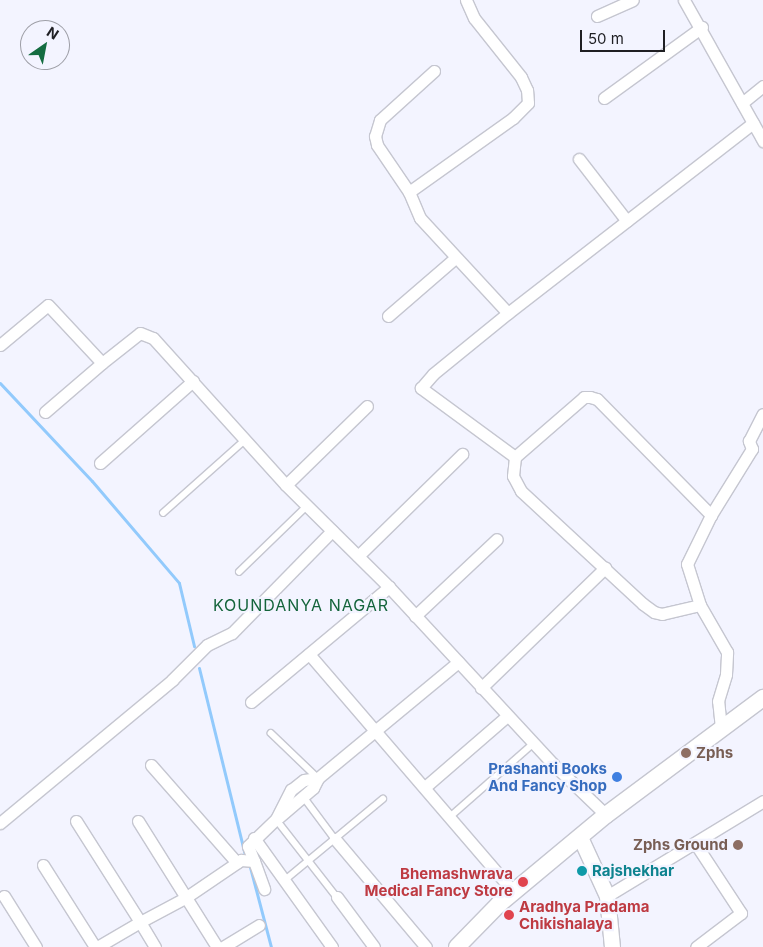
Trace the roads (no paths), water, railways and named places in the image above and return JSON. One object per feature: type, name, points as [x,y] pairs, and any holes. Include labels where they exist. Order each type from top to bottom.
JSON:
[{"type":"main road","points":[[457,947],[514,892],[606,814],[763,698]]},
{"type":"street","points":[[409,192],[513,118],[528,103],[527,90],[521,77],[474,18],[466,0]]},
{"type":"street","points":[[597,16],[633,0]]},
{"type":"street","points":[[684,0],[702,27],[763,141]]},
{"type":"street","points":[[604,98],[702,27]]},
{"type":"street","points":[[434,71],[388,112],[376,126],[377,145],[409,192],[420,218],[454,259],[508,313]]},
{"type":"street","points":[[742,103],[763,86]]},
{"type":"street","points":[[515,458],[421,388],[433,374],[508,313],[753,123]]},
{"type":"street","points":[[579,159],[627,220]]},
{"type":"street","points":[[388,316],[454,259]]},
{"type":"street","points":[[0,345],[48,305],[102,363]]},
{"type":"street","points":[[45,412],[136,336],[145,334],[153,338],[286,485],[389,587],[533,744],[606,814]]},
{"type":"street","points":[[100,462],[192,381]]},
{"type":"street","points":[[700,604],[672,612],[654,612],[518,487],[513,476],[515,458],[584,397],[597,399],[711,515]]},
{"type":"street","points":[[286,485],[367,406]]},
{"type":"street","points":[[721,728],[718,701],[726,674],[727,652],[700,604],[687,564],[711,515],[752,449],[749,441],[763,414]]},
{"type":"street","points":[[749,441],[763,446]]},
{"type":"street","points":[[358,556],[462,454]]},
{"type":"street","points":[[0,823],[172,680],[207,645],[232,633],[332,531]]},
{"type":"street","points":[[416,616],[497,539]]},
{"type":"street","points":[[481,688],[605,568]]},
{"type":"street","points":[[251,702],[389,587]]},
{"type":"street","points":[[309,654],[451,816],[514,892]]},
{"type":"street","points":[[264,889],[248,846],[254,838],[303,796],[318,778],[458,662]]},
{"type":"street","points":[[425,786],[507,716]]},
{"type":"street","points":[[151,765],[237,863]]},
{"type":"street","points":[[276,819],[291,790],[304,780],[318,778]]},
{"type":"street","points":[[607,896],[763,801]]},
{"type":"street","points":[[76,821],[155,947]]},
{"type":"street","points":[[138,821],[217,947]]},
{"type":"street","points":[[580,837],[607,896],[612,947]]},
{"type":"street","points":[[254,838],[332,947]]},
{"type":"street","points":[[335,839],[426,947]]},
{"type":"street","points":[[695,843],[742,913],[696,947]]},
{"type":"street","points":[[43,865],[96,947],[185,898],[241,860],[254,860]]},
{"type":"street","points":[[4,896],[36,947]]},
{"type":"street","points":[[337,897],[374,947]]},
{"type":"street","points":[[223,947],[259,925]]},
{"type":"lane","points":[[163,513],[246,440]]},
{"type":"lane","points":[[239,572],[307,506]]},
{"type":"lane","points":[[271,733],[318,778]]},
{"type":"lane","points":[[451,816],[533,744]]},
{"type":"lane","points":[[303,796],[335,839]]},
{"type":"lane","points":[[285,880],[383,800]]},
{"type":"lane","points":[[276,819],[310,860],[337,897]]},
{"type":"waterway","points":[[0,383],[92,481],[179,583],[194,646]]},
{"type":"waterway","points":[[199,668],[245,855]]},
{"type":"waterway","points":[[250,867],[271,947]]},
{"type":"place","name":"Zphs","points":[[686,753]]},
{"type":"place","name":"Prashanti Books And Fancy Shop","points":[[617,777]]},
{"type":"place","name":"Zphs Ground","points":[[738,845]]},
{"type":"place","name":"Rajshekhar","points":[[582,871]]},
{"type":"place","name":"Bhemashwrava Medical Fancy Store","points":[[523,882]]},
{"type":"place","name":"Aradhya Pradama Chikishalaya","points":[[509,915]]},
{"type":"district","name":"KOUNDANYA NAGAR","points":[[301,605]]}]
